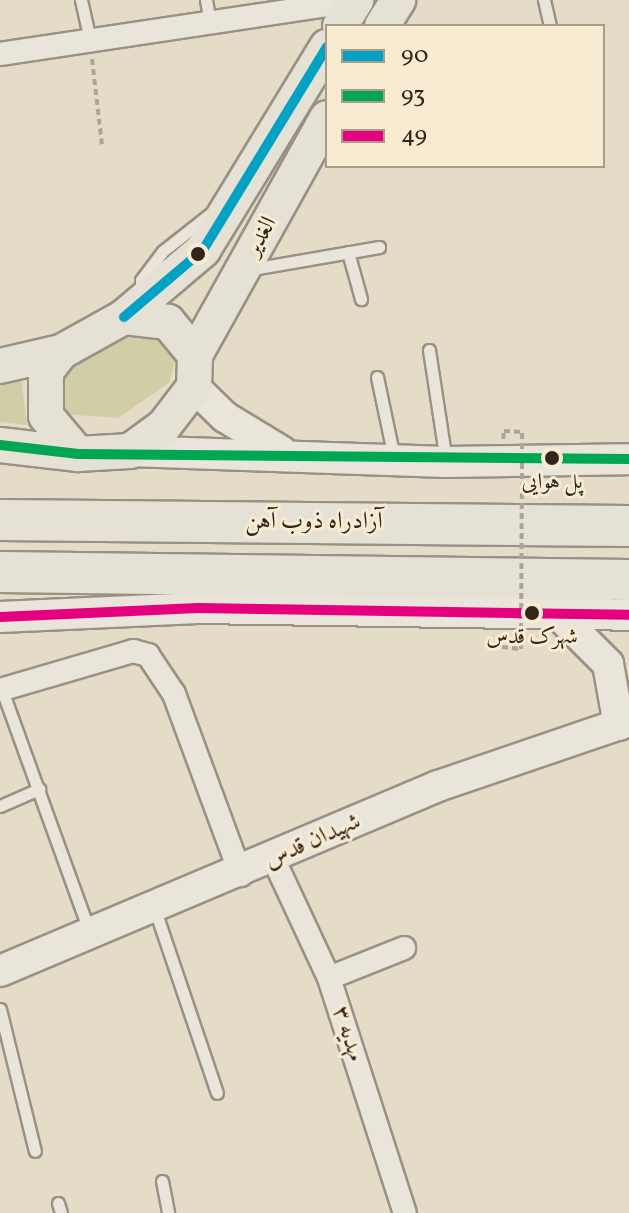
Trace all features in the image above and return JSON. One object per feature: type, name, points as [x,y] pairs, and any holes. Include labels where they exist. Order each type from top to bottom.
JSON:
[{"type":"highway","points":[[0,504],[201,522]]},
{"type":"highway","name":"آزادراه ذوب آهن","points":[[0,520],[629,526]]},
{"type":"highway","points":[[0,572],[629,580]]},
{"type":"main road","points":[[341,24],[356,0]]},
{"type":"main road","points":[[383,24],[398,0]]},
{"type":"main road","name":"الغدیر","points":[[133,312],[185,272],[231,204],[325,50]]},
{"type":"main road","name":"الغدیر","points":[[194,371],[220,310],[325,122]]},
{"type":"main road","points":[[185,272],[193,290],[220,310]]},
{"type":"main road","points":[[0,366],[61,352],[133,312],[168,322],[194,371],[225,417],[283,452]]},
{"type":"main road","points":[[61,352],[46,371],[41,397],[52,429],[78,454]]},
{"type":"main road","points":[[130,451],[164,426],[194,371]]},
{"type":"main road","points":[[0,445],[78,454],[130,451],[283,452],[446,462],[629,459]]},
{"type":"main road","points":[[0,617],[183,608],[629,615]]},
{"type":"main road","points":[[558,614],[608,664],[624,723]]},
{"type":"main road","name":"شهیدان قدس","points":[[0,971],[241,875],[438,786],[624,723]]},
{"type":"street","points":[[0,54],[90,40],[208,11],[356,0]]},
{"type":"street","points":[[1,690],[133,651],[161,667],[241,875]]},
{"type":"street","name":"مهدیه ۳","points":[[274,860],[329,978],[405,1213]]},
{"type":"street","points":[[329,978],[404,948]]},
{"type":"lane","points":[[81,0],[90,40]]},
{"type":"lane","points":[[544,0],[550,24]]},
{"type":"lane","points":[[133,312],[141,280],[163,251],[207,212],[231,204]]},
{"type":"lane","points":[[244,270],[379,247]]},
{"type":"lane","points":[[348,252],[361,299]]},
{"type":"lane","points":[[429,350],[446,462]]},
{"type":"lane","points":[[377,377],[394,459]]},
{"type":"lane","points":[[1,690],[91,936]]},
{"type":"lane","points":[[0,806],[39,789]]},
{"type":"lane","points":[[155,910],[217,1093]]},
{"type":"lane","points":[[0,1009],[35,1151]]},
{"type":"lane","points":[[162,1181],[168,1213]]},
{"type":"path","points":[[90,40],[102,146]]},
{"type":"path","points":[[502,647],[521,649],[522,432],[504,431]]},
{"type":"shaded area","points":[[158,331],[177,355],[169,383],[118,418],[63,414],[51,382],[70,361],[128,332]]},
{"type":"shaded area","points":[[21,375],[27,425],[0,422],[0,379]]},
{"type":"transit line","name":"90","points":[[124,317],[203,250],[325,50]]},
{"type":"transit line","name":"93","points":[[0,445],[78,454],[629,459]]},
{"type":"transit line","name":"49","points":[[0,617],[198,608],[629,615]]},
{"type":"place","name":"پل هوایی","points":[[552,458]]},
{"type":"place","name":"شهرک قدس","points":[[532,613]]}]
